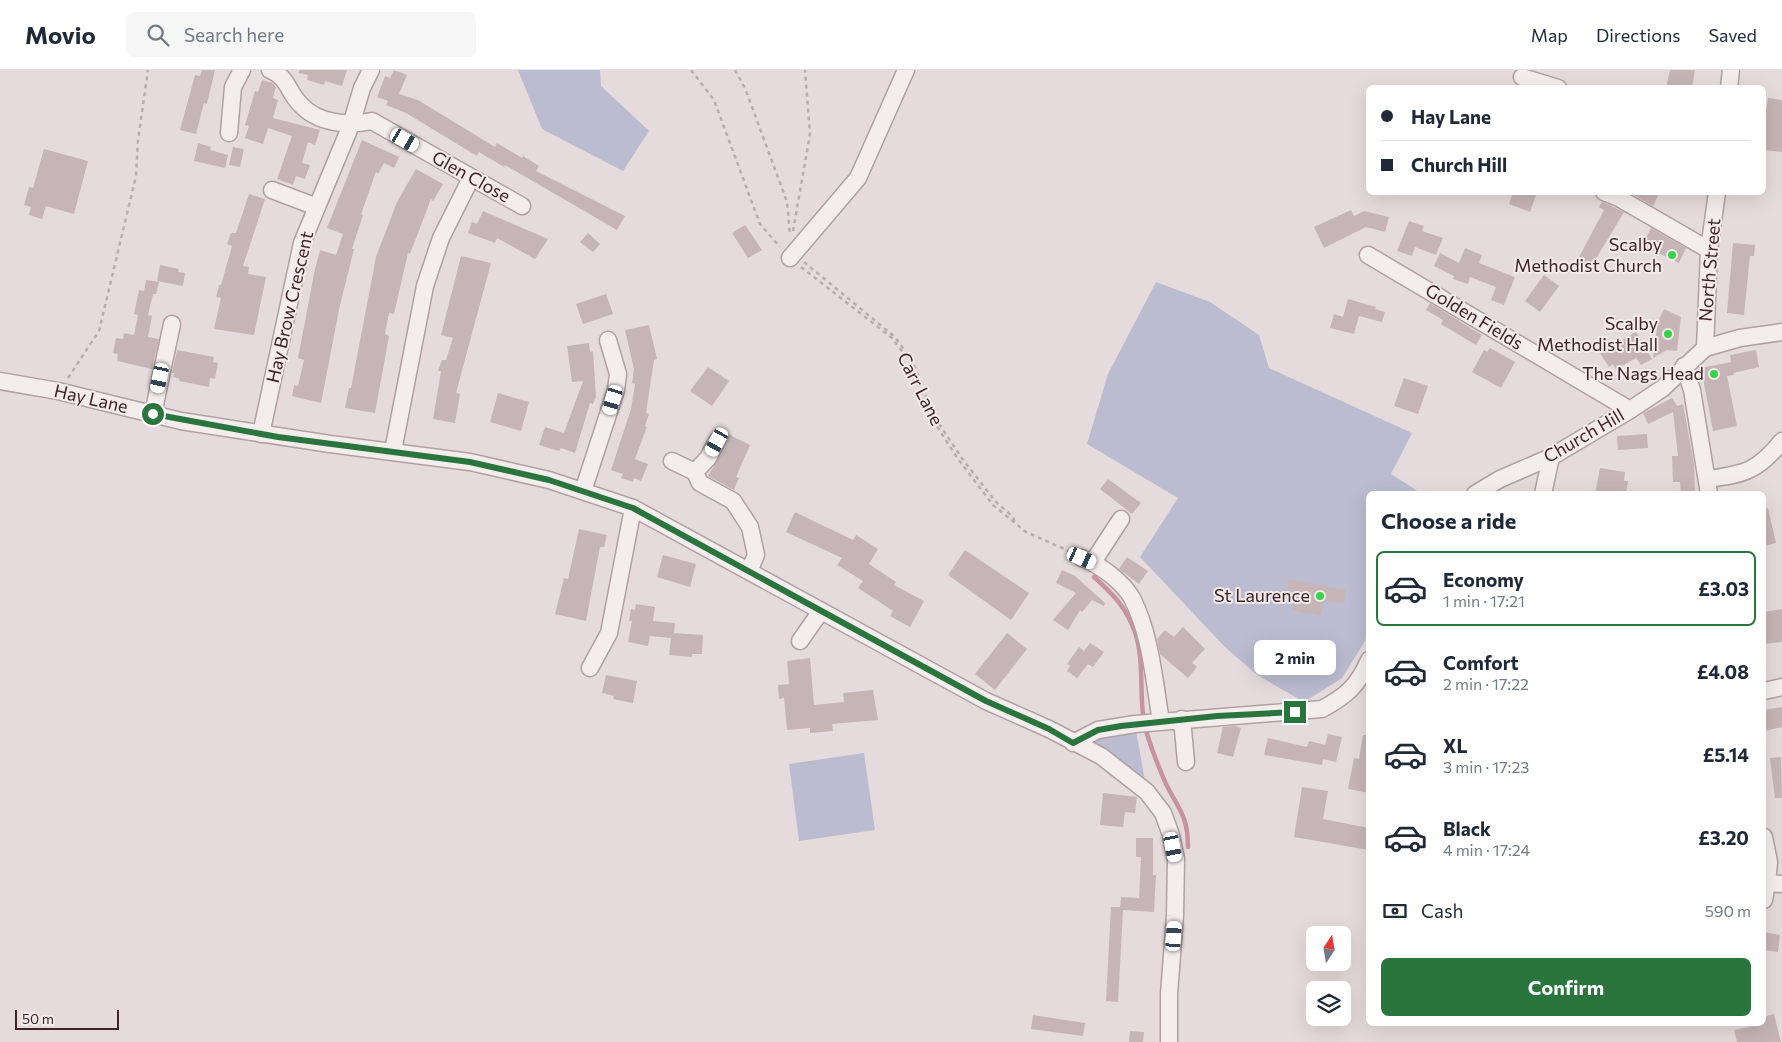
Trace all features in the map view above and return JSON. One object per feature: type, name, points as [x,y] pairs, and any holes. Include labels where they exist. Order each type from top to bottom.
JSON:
[{"type":"street","points":[[229,133],[233,87],[242,70]]},
{"type":"street","name":"Glen Close","points":[[270,70],[282,75],[300,105],[323,119],[351,125],[372,121],[522,206]]},
{"type":"street","name":"Hay Brow Crescent","points":[[261,434],[302,243],[351,125],[362,88],[372,70]]},
{"type":"street","points":[[792,256],[858,178],[906,70]]},
{"type":"street","points":[[1729,85],[1730,70]]},
{"type":"street","points":[[1519,78],[1546,85]]},
{"type":"street","points":[[392,451],[425,286],[441,238],[471,178]]},
{"type":"street","points":[[272,190],[317,207]]},
{"type":"street","points":[[1612,195],[1709,250]]},
{"type":"street","name":"North Street","points":[[1705,348],[1709,250],[1717,195]]},
{"type":"street","name":"Golden Fields","points":[[1368,255],[1630,410]]},
{"type":"street","points":[[153,414],[172,324]]},
{"type":"street","points":[[1705,348],[1740,338],[1782,332]]},
{"type":"street","points":[[583,491],[616,390],[618,374],[608,340]]},
{"type":"street","name":"Church Hill","points":[[1480,491],[1550,457],[1630,410],[1663,388],[1705,348]]},
{"type":"street","points":[[1684,366],[1692,390],[1709,487],[1766,461],[1782,441]]},
{"type":"street","name":"Hay Lane","points":[[0,381],[58,391],[153,414],[261,434],[470,462],[583,491],[633,508],[986,701],[1049,729],[1101,756],[1147,792],[1163,813],[1171,836],[1176,878],[1169,1042]]},
{"type":"street","points":[[695,472],[708,458],[717,442]]},
{"type":"street","points":[[1544,491],[1550,457]]},
{"type":"street","points":[[672,461],[695,472],[700,483],[734,501],[750,527],[756,555],[749,571]]},
{"type":"street","points":[[590,668],[609,633],[633,508]]},
{"type":"street","points":[[1121,519],[1088,560],[1113,577],[1131,597],[1145,634],[1149,722]]},
{"type":"street","points":[[800,641],[822,611]]},
{"type":"street","points":[[1073,743],[1098,730],[1149,722],[1322,709],[1346,696],[1366,678]]},
{"type":"street","points":[[1766,690],[1782,686]]},
{"type":"street","points":[[1182,719],[1186,762]]},
{"type":"street","points":[[1766,847],[1774,884],[1766,897]]},
{"type":"path","points":[[58,391],[99,331],[136,176],[138,140],[148,70]]},
{"type":"path","points":[[691,70],[714,100],[760,224],[792,256],[895,337],[913,362],[932,413],[995,502],[1013,517],[1016,524],[1026,532],[1088,560]]},
{"type":"path","points":[[735,70],[745,88],[787,202],[791,242],[810,134],[805,70]]},
{"type":"shaded area","points":[[518,70],[600,70],[601,86],[649,131],[623,171],[542,129]]},
{"type":"shaded area","points":[[1156,282],[1210,302],[1259,335],[1269,368],[1412,433],[1391,474],[1417,491],[1366,491],[1366,638],[1342,678],[1304,702],[1257,675],[1225,647],[1140,557],[1178,498],[1087,444],[1108,374]]},
{"type":"shaded area","points":[[1135,724],[1147,792],[1073,743]]},
{"type":"shaded area","points":[[864,753],[875,830],[799,841],[789,764]]},
{"type":"building","points":[[202,70],[215,70],[207,104],[204,103],[196,134],[180,130],[195,75],[200,76]]},
{"type":"building","points":[[299,70],[347,70],[342,86],[325,81],[324,85],[307,80],[308,75],[299,73]]},
{"type":"building","points":[[394,70],[407,75],[399,94],[418,100],[495,147],[497,143],[522,158],[523,156],[539,166],[536,171],[625,216],[617,230],[505,165],[504,167],[479,152],[477,156],[406,113],[386,105],[388,101],[377,97],[385,76],[390,78]]},
{"type":"building","points":[[1670,70],[1695,70],[1692,85],[1667,85]]},
{"type":"building","points":[[262,80],[273,83],[276,87],[273,98],[278,100],[273,118],[320,130],[315,145],[308,142],[302,163],[310,165],[305,179],[296,176],[293,185],[277,179],[292,136],[268,128],[263,144],[245,138],[249,126],[245,125],[255,91],[258,92]]},
{"type":"building","points":[[1768,98],[1782,100],[1782,152],[1766,150],[1766,110]]},
{"type":"building","points":[[362,140],[399,157],[394,168],[384,163],[378,174],[376,172],[361,214],[363,215],[352,249],[354,249],[340,305],[321,403],[292,396],[294,385],[298,386],[304,360],[298,358],[320,250],[336,255],[343,234],[327,228]]},
{"type":"building","points":[[198,143],[211,147],[210,150],[228,155],[225,168],[194,161]]},
{"type":"building","points":[[233,147],[244,149],[240,167],[229,165]]},
{"type":"building","points":[[44,149],[88,161],[74,214],[46,206],[42,219],[29,215],[31,207],[24,205],[29,187],[33,188]]},
{"type":"building","points":[[416,169],[443,184],[433,201],[431,199],[410,254],[408,253],[394,314],[389,313],[385,334],[389,336],[375,413],[345,408],[349,388],[351,388],[376,257],[397,202]]},
{"type":"building","points":[[249,194],[265,199],[243,266],[249,267],[248,274],[266,277],[254,335],[214,329],[221,298],[216,297],[232,246],[227,244],[231,233],[236,233]]},
{"type":"building","points":[[1512,195],[1536,195],[1530,212],[1509,204]]},
{"type":"building","points":[[1634,195],[1658,195],[1653,206]]},
{"type":"building","points":[[1602,202],[1624,212],[1591,267],[1578,259],[1604,210],[1599,207]]},
{"type":"building","points":[[1351,210],[1354,216],[1364,211],[1389,217],[1385,232],[1366,227],[1324,248],[1314,227]]},
{"type":"building","points":[[483,211],[548,239],[535,259],[497,238],[495,243],[468,233],[472,222],[477,224]]},
{"type":"building","points":[[1409,221],[1424,226],[1422,231],[1443,238],[1436,255],[1415,247],[1412,256],[1397,251]]},
{"type":"building","points":[[745,225],[762,250],[748,258],[732,233]]},
{"type":"building","points":[[1651,228],[1686,248],[1679,263],[1642,245]]},
{"type":"building","points":[[588,233],[600,244],[593,252],[580,242]]},
{"type":"building","points":[[1733,243],[1755,245],[1754,256],[1750,256],[1744,315],[1727,313]]},
{"type":"building","points":[[1465,248],[1482,255],[1479,263],[1515,277],[1504,305],[1491,300],[1496,287],[1470,277],[1468,284],[1453,279],[1454,276],[1434,266],[1440,253],[1459,263]]},
{"type":"building","points":[[461,256],[491,263],[456,393],[460,394],[455,423],[433,419],[441,371],[438,371],[442,360],[446,360],[453,338],[441,335]]},
{"type":"building","points":[[160,265],[179,269],[178,272],[185,273],[183,286],[157,281]]},
{"type":"building","points":[[1544,275],[1559,286],[1540,312],[1525,301]]},
{"type":"building","points":[[146,280],[159,282],[156,294],[153,294],[148,315],[152,316],[148,337],[159,339],[152,369],[117,361],[118,354],[113,353],[116,338],[123,339],[124,333],[134,335],[138,315],[134,314],[139,290],[144,291]]},
{"type":"building","points":[[606,294],[613,314],[583,324],[576,304]]},
{"type":"building","points":[[1348,299],[1376,307],[1375,309],[1385,312],[1382,322],[1359,316],[1354,334],[1330,328],[1334,314],[1343,317]]},
{"type":"building","points":[[1430,303],[1482,335],[1476,345],[1441,324],[1443,320],[1426,310]]},
{"type":"building","points":[[1664,309],[1681,317],[1677,351],[1667,350],[1653,358],[1658,321]]},
{"type":"building","points":[[649,325],[657,359],[654,360],[646,413],[649,414],[645,426],[647,427],[635,459],[648,464],[641,481],[634,478],[633,482],[621,478],[623,474],[611,470],[631,409],[635,384],[632,383],[634,369],[625,330]]},
{"type":"building","points":[[1636,332],[1652,359],[1641,365],[1636,358],[1616,369],[1613,364],[1609,367],[1600,353]]},
{"type":"building","points":[[589,343],[590,352],[593,351],[596,397],[593,404],[590,403],[575,453],[561,448],[559,451],[539,445],[545,427],[564,433],[583,381],[572,382],[567,346]]},
{"type":"building","points":[[1490,348],[1515,362],[1501,388],[1472,372],[1484,350],[1487,352]]},
{"type":"building","points":[[177,350],[214,357],[213,362],[218,363],[215,379],[210,378],[209,387],[179,381],[180,379],[173,377],[174,373],[172,373]]},
{"type":"building","points":[[1756,350],[1759,367],[1727,376],[1737,426],[1713,431],[1701,368],[1731,362],[1730,355]]},
{"type":"building","points":[[708,367],[729,381],[712,406],[690,391]]},
{"type":"building","points":[[1404,378],[1428,386],[1418,414],[1394,406]]},
{"type":"building","points":[[498,393],[529,402],[521,431],[490,422]]},
{"type":"building","points":[[1672,398],[1677,406],[1683,404],[1694,464],[1695,491],[1681,491],[1680,482],[1673,482],[1672,456],[1678,456],[1673,412],[1648,424],[1643,413]]},
{"type":"building","points":[[728,434],[750,445],[736,477],[739,478],[734,490],[708,476],[726,446]]},
{"type":"building","points":[[1647,434],[1648,448],[1618,450],[1617,436]]},
{"type":"building","points":[[1600,468],[1625,472],[1624,481],[1628,481],[1626,491],[1596,491]]},
{"type":"building","points":[[1108,479],[1141,503],[1132,514],[1100,489]]},
{"type":"building","points":[[1766,508],[1768,508],[1776,543],[1766,546]]},
{"type":"building","points":[[795,512],[853,540],[856,535],[878,549],[869,564],[896,582],[894,585],[924,601],[910,627],[890,616],[893,611],[858,588],[863,581],[837,565],[842,558],[786,532]]},
{"type":"building","points":[[579,529],[607,535],[604,547],[600,547],[586,621],[555,614],[564,578],[568,579]]},
{"type":"building","points":[[965,550],[1029,593],[1011,620],[948,575]]},
{"type":"building","points":[[663,555],[696,564],[690,587],[657,577]]},
{"type":"building","points":[[1127,557],[1148,571],[1139,584],[1119,569]]},
{"type":"building","points":[[1062,570],[1075,576],[1105,603],[1104,606],[1092,600],[1082,612],[1080,610],[1068,630],[1053,620],[1076,593],[1056,583]]},
{"type":"building","name":"St Laurence","points":[[1289,579],[1346,590],[1344,604],[1324,600],[1320,616],[1292,610],[1295,592],[1286,590]]},
{"type":"building","points":[[636,604],[655,607],[653,621],[675,623],[674,633],[703,635],[702,654],[692,654],[692,657],[669,655],[671,638],[650,636],[648,646],[628,642],[632,621],[629,621],[631,609],[635,610]]},
{"type":"building","points":[[1782,609],[1782,642],[1766,644],[1766,612]]},
{"type":"building","points":[[1183,627],[1205,649],[1192,663],[1197,667],[1188,678],[1160,654],[1157,639],[1165,630],[1174,637]]},
{"type":"building","points":[[1007,633],[1027,649],[995,690],[975,674]]},
{"type":"building","points":[[1090,643],[1104,652],[1093,667],[1088,664],[1077,678],[1067,671],[1070,666],[1067,664],[1079,647],[1084,651]]},
{"type":"building","points":[[810,658],[814,705],[844,702],[843,693],[873,690],[878,720],[832,724],[833,731],[810,733],[810,728],[787,730],[784,698],[779,699],[778,685],[789,684],[787,661]]},
{"type":"building","points":[[606,675],[637,681],[633,703],[613,699],[614,696],[602,693]]},
{"type":"building","points":[[1782,707],[1782,727],[1766,731],[1766,710]]},
{"type":"building","points":[[1235,726],[1241,728],[1233,757],[1217,753],[1223,727]]},
{"type":"building","points":[[1328,734],[1342,737],[1336,762],[1323,759],[1322,765],[1264,755],[1268,738],[1307,747],[1309,741],[1325,745]]},
{"type":"building","points":[[1363,735],[1366,735],[1366,792],[1348,789],[1354,758],[1359,759]]},
{"type":"building","points":[[1781,757],[1782,798],[1775,798],[1770,758]]},
{"type":"building","points":[[1302,787],[1328,791],[1323,819],[1366,827],[1366,849],[1294,837]]},
{"type":"building","points":[[1103,793],[1137,797],[1135,813],[1125,812],[1123,827],[1100,825]]},
{"type":"building","points":[[1136,838],[1153,838],[1153,875],[1156,875],[1154,912],[1123,910],[1118,1002],[1106,1001],[1111,907],[1120,907],[1121,897],[1139,898],[1141,857],[1136,857]]},
{"type":"building","points":[[1766,932],[1780,935],[1778,952],[1766,950]]},
{"type":"building","points":[[1774,1014],[1781,1042],[1737,1042],[1734,1030],[1766,1026],[1766,1016]]},
{"type":"building","points":[[1033,1015],[1085,1023],[1083,1036],[1031,1029]]},
{"type":"building","points":[[1130,1031],[1144,1032],[1143,1042],[1129,1042]]},
{"type":"waterway","points":[[1094,577],[1118,602],[1135,632],[1140,657],[1142,709],[1147,734],[1166,784],[1184,820],[1188,836],[1188,847]]},
{"type":"place","name":"Scalby Methodist Church","points":[[1672,255]]},
{"type":"place","name":"Scalby Methodist Hall","points":[[1668,334]]},
{"type":"place","name":"The Nags Head","points":[[1714,374]]},
{"type":"place","name":"St Laurence","points":[[1320,596]]},
{"type":"route","points":[[153,414],[181,421],[278,437],[470,462],[549,480],[633,508],[986,701],[1049,729],[1073,743],[1098,730],[1121,726],[1217,716],[1295,712]]}]
